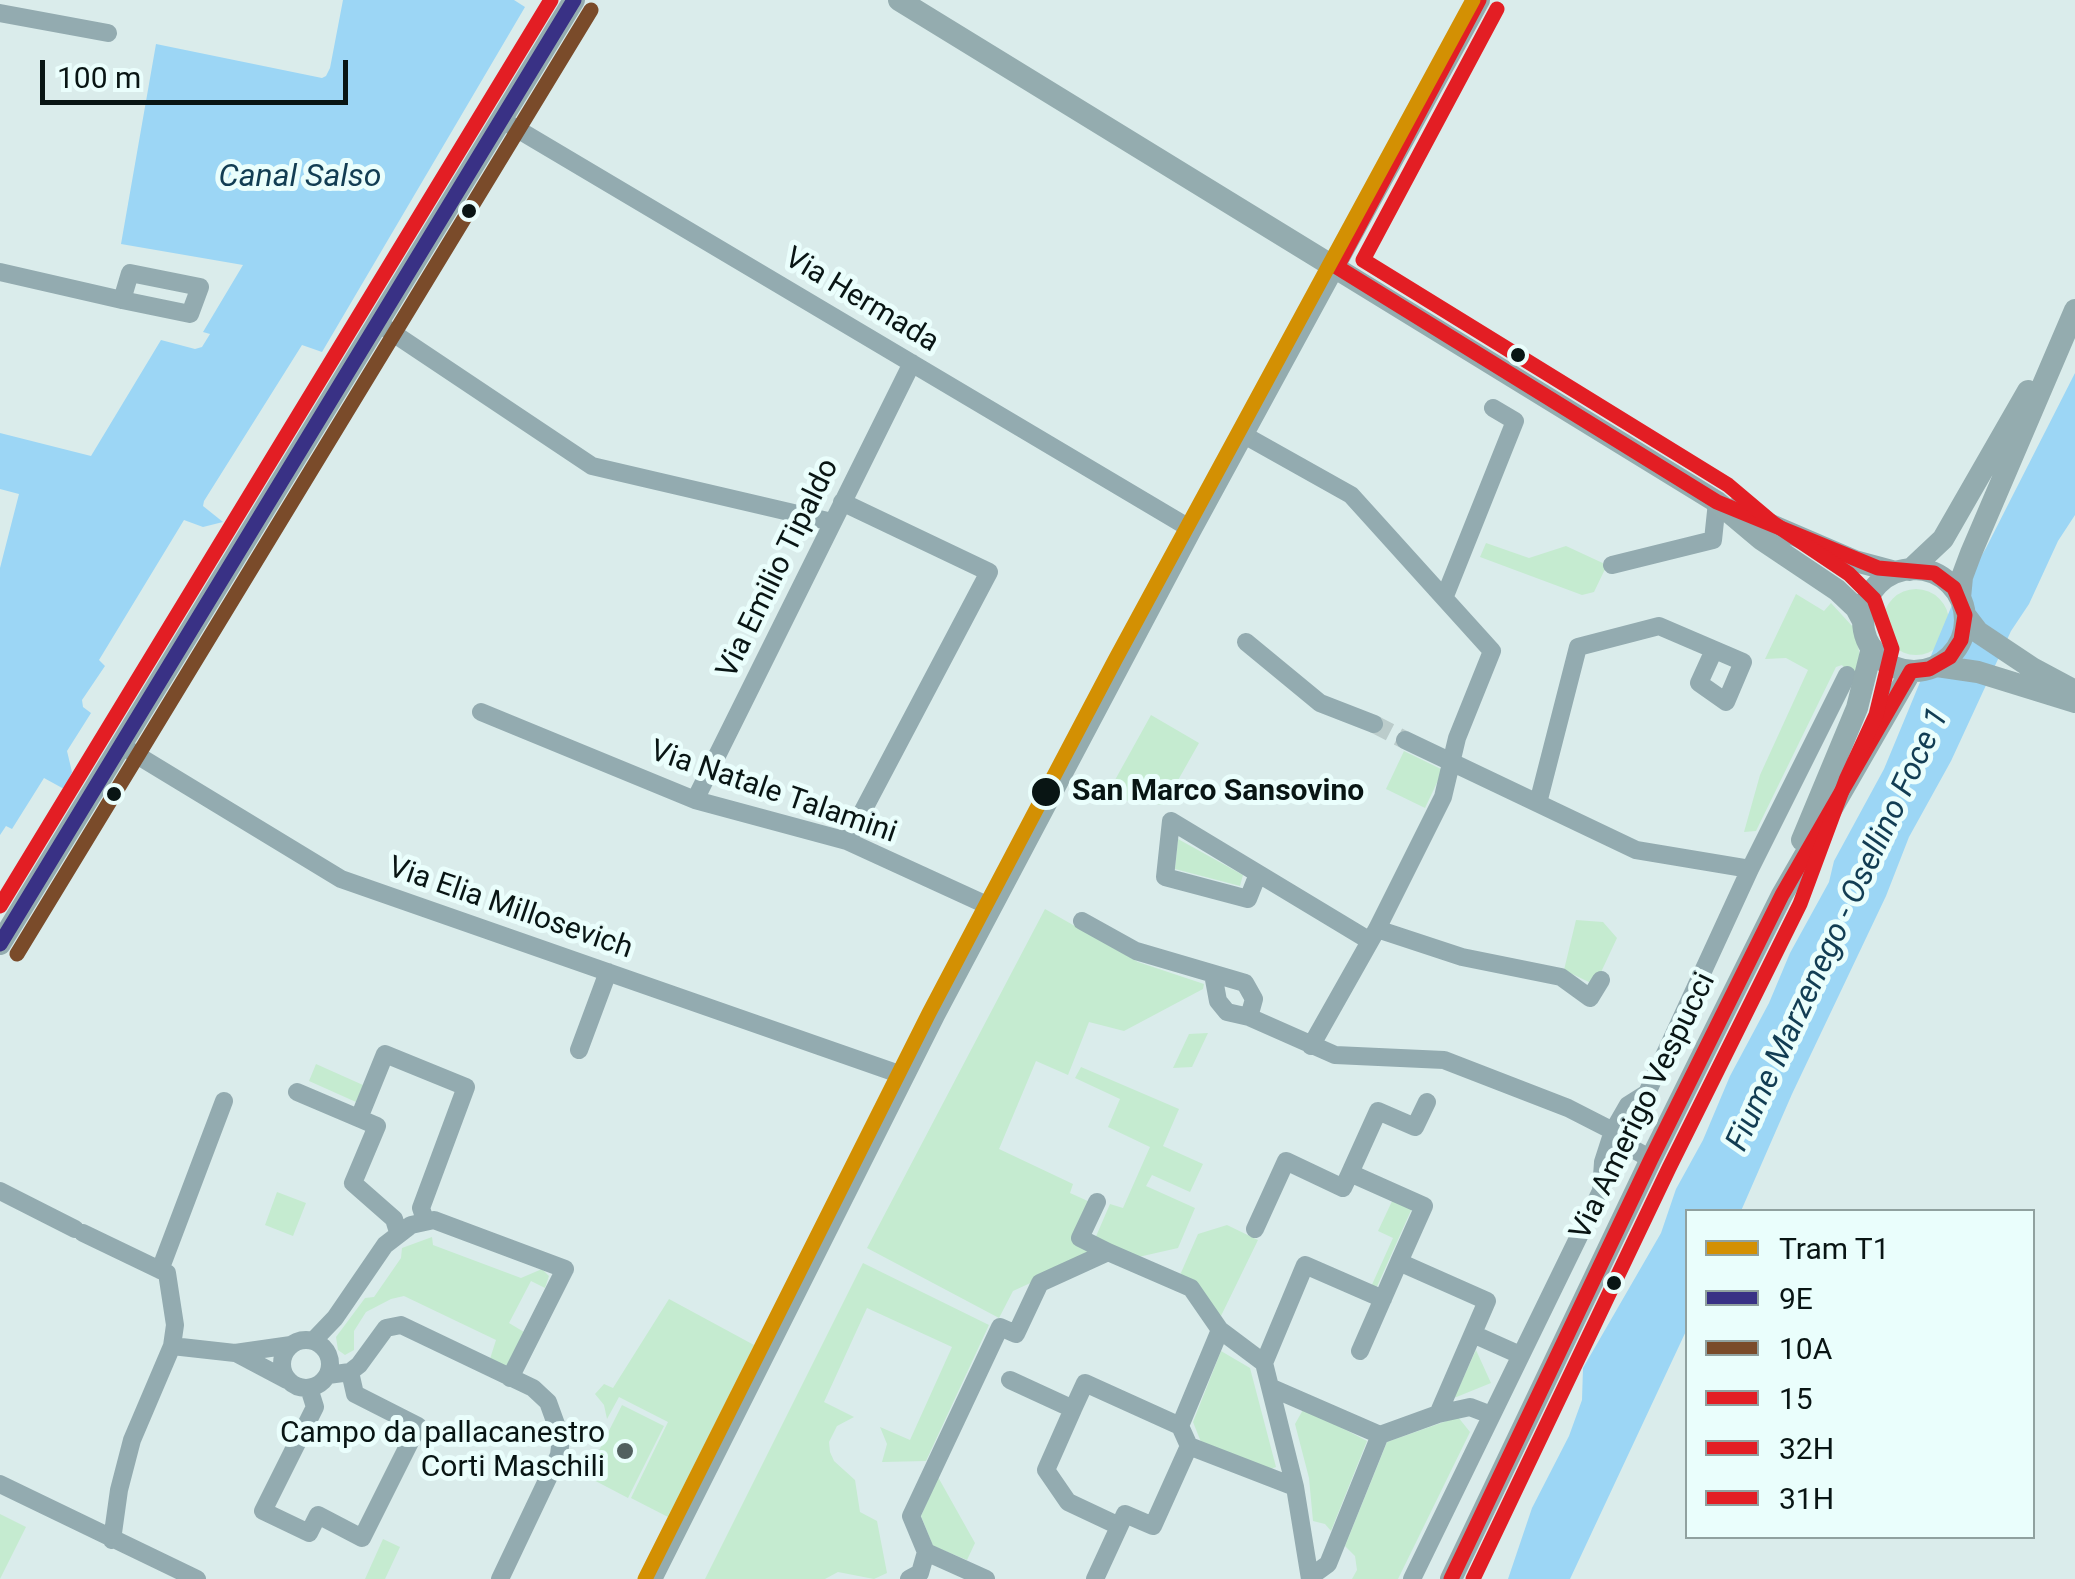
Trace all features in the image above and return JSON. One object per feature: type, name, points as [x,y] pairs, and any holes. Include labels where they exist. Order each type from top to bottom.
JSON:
[{"type":"street","points":[[0,944],[574,0]]},
{"type":"street","points":[[900,0],[1717,502],[1761,539],[1837,590],[1856,608],[1872,648],[1888,664],[2027,678],[2075,691]]},
{"type":"street","points":[[650,1579],[902,1075],[1191,529],[1479,0]]},
{"type":"street","points":[[0,13],[108,33]]},
{"type":"street","name":"Via Hermada","points":[[502,120],[1191,529]]},
{"type":"street","points":[[0,272],[122,300]]},
{"type":"street","points":[[1863,622],[1872,592],[1943,540],[2075,310]]},
{"type":"street","points":[[378,323],[592,466],[832,522]]},
{"type":"street","points":[[1924,669],[1960,644],[1960,594],[2061,337]]},
{"type":"street","name":"Via Emilio Tipaldo","points":[[696,800],[912,363]]},
{"type":"street","points":[[1445,596],[1515,422],[1493,408]]},
{"type":"street","points":[[1244,435],[1352,496],[1492,652],[1457,738],[1442,797],[1373,935],[1311,1046]]},
{"type":"street","points":[[842,502],[989,572],[847,841]]},
{"type":"street","points":[[1612,565],[1714,540],[1717,502]]},
{"type":"street","points":[[1717,502],[1855,561],[1934,573],[1960,594],[1978,632],[2027,678],[2075,702]]},
{"type":"street","points":[[1538,803],[1578,648],[1658,626],[1714,650]]},
{"type":"street","points":[[1246,642],[1320,702],[1374,724]]},
{"type":"street","points":[[1782,895],[1828,772],[1857,708],[1872,648]]},
{"type":"street","name":"Via Amerigo Vespucci","points":[[1451,1579],[1650,1159],[1782,895],[1924,669]]},
{"type":"street","points":[[1412,1579],[1602,1190],[1602,1162],[1613,1131],[1628,1105],[1647,1094],[1750,868],[1846,675]]},
{"type":"street","name":"Via Natale Talamini","points":[[481,712],[696,800],[847,841],[991,907]]},
{"type":"street","points":[[1405,740],[1636,850],[1750,868]]},
{"type":"street","name":"Via Elia Millosevich","points":[[122,746],[342,878],[902,1075]]},
{"type":"street","points":[[1258,874],[1248,899],[1165,876],[1171,821],[1258,874],[1373,935],[1561,978],[1590,998],[1601,980]]},
{"type":"street","points":[[1082,921],[1136,951],[1244,983],[1254,999],[1250,1017]]},
{"type":"street","points":[[580,1050],[608,972]]},
{"type":"street","points":[[1213,974],[1218,1001],[1227,1012],[1250,1017],[1335,1055],[1444,1060],[1568,1108],[1613,1131],[1622,1143],[1650,1159]]},
{"type":"street","points":[[358,1118],[385,1054],[466,1087],[421,1208],[425,1220]]},
{"type":"street","points":[[296,1092],[377,1126],[354,1183],[394,1219],[398,1232]]},
{"type":"street","points":[[160,1270],[224,1101]]},
{"type":"street","points":[[1255,1230],[1286,1161],[1344,1188],[1378,1110],[1416,1127],[1427,1102]]},
{"type":"street","points":[[1350,1173],[1424,1206],[1360,1352]]},
{"type":"street","points":[[0,1191],[167,1273],[175,1324],[172,1346],[132,1440],[112,1540]]},
{"type":"street","points":[[1097,1202],[1080,1238],[1191,1288],[1220,1330],[1264,1362],[1295,1488],[1310,1578],[1328,1564],[1380,1435]]},
{"type":"street","points":[[313,1341],[335,1318],[398,1232],[434,1220],[565,1269],[510,1378]]},
{"type":"street","points":[[910,1579],[920,1573],[926,1552],[911,1516],[1000,1328],[1016,1334],[1040,1284],[1108,1252]]},
{"type":"street","points":[[1399,1262],[1488,1301],[1438,1414]]},
{"type":"street","points":[[1264,1362],[1306,1265],[1383,1299]]},
{"type":"street","points":[[328,1375],[350,1372],[360,1365],[386,1328],[401,1325],[533,1388],[548,1402],[560,1438],[559,1455],[500,1579]]},
{"type":"street","points":[[1180,1426],[1220,1330]]},
{"type":"street","points":[[1473,1334],[1520,1355]]},
{"type":"street","points":[[172,1346],[235,1353],[313,1341],[326,1351],[330,1367],[328,1375],[316,1386],[301,1388],[235,1353]]},
{"type":"street","points":[[287,1380],[282,1366],[291,1345]]},
{"type":"street","points":[[308,1388],[315,1407],[263,1511],[309,1533],[318,1515],[362,1538],[418,1426],[355,1394],[350,1372]]},
{"type":"street","points":[[1010,1380],[1073,1410]]},
{"type":"street","points":[[1189,1446],[1153,1526],[1068,1502],[1046,1470],[1085,1383],[1180,1426],[1189,1446],[1295,1488]]},
{"type":"street","points":[[1272,1388],[1380,1435],[1470,1407],[1491,1415]]},
{"type":"street","points":[[0,1484],[112,1540],[164,1572],[197,1579]]},
{"type":"street","points":[[1094,1579],[1122,1520]]},
{"type":"street","points":[[926,1552],[977,1577]]},
{"type":"green space","points":[[1486,543],[1529,558],[1566,546],[1607,565],[1594,592],[1582,595],[1480,557]]},
{"type":"green space","points":[[1916,589],[1939,599],[1949,622],[1939,645],[1916,655],[1893,645],[1883,622],[1893,599]]},
{"type":"green space","points":[[1796,594],[1824,611],[1831,603],[1853,627],[1861,659],[1853,689],[1842,665],[1836,667],[1756,831],[1744,832],[1760,775],[1808,670],[1786,658],[1765,659]]},
{"type":"green space","points":[[1151,715],[1199,743],[1164,805],[1105,798]]},
{"type":"green space","points":[[1404,751],[1443,770],[1425,808],[1386,789]]},
{"type":"green space","points":[[1178,839],[1243,875],[1240,886],[1175,869]]},
{"type":"green space","points":[[1045,909],[1138,962],[1204,984],[1203,989],[1124,1031],[1089,1022],[1068,1075],[1036,1061],[999,1149],[1073,1184],[1070,1193],[1090,1202],[1075,1242],[1098,1252],[1013,1291],[999,1318],[867,1248]]},
{"type":"green space","points":[[1576,920],[1603,922],[1617,938],[1595,985],[1564,970]]},
{"type":"green space","points":[[1208,1033],[1192,1067],[1173,1068],[1189,1034]]},
{"type":"green space","points":[[316,1064],[363,1085],[356,1102],[309,1081]]},
{"type":"green space","points":[[1081,1067],[1179,1109],[1163,1146],[1203,1164],[1190,1192],[1152,1175],[1146,1186],[1195,1208],[1178,1248],[1134,1258],[1094,1241],[1110,1204],[1123,1208],[1150,1147],[1108,1127],[1120,1099],[1075,1078]]},
{"type":"green space","points":[[277,1192],[306,1203],[293,1236],[265,1225]]},
{"type":"green space","points":[[1394,1197],[1413,1206],[1375,1291],[1370,1289],[1393,1238],[1378,1231]]},
{"type":"green space","points":[[1227,1225],[1258,1240],[1220,1318],[1180,1275],[1198,1234]]},
{"type":"green space","points":[[432,1237],[433,1245],[521,1278],[542,1269],[549,1276],[545,1288],[531,1281],[509,1323],[524,1332],[506,1369],[489,1362],[496,1340],[404,1296],[366,1312],[354,1331],[354,1350],[345,1355],[338,1350],[336,1337],[365,1298],[374,1297],[401,1258],[402,1248]]},
{"type":"green space","points":[[863,1263],[989,1325],[926,1461],[882,1462],[887,1444],[880,1427],[910,1440],[952,1347],[867,1308],[824,1402],[854,1417],[837,1426],[829,1442],[830,1452],[834,1461],[855,1480],[860,1512],[877,1521],[887,1573],[874,1579],[838,1572],[825,1579],[705,1579]]},
{"type":"green space","points":[[669,1299],[754,1345],[668,1517],[631,1498],[668,1422],[619,1397],[607,1419],[604,1405],[595,1394],[604,1384],[613,1388]]},
{"type":"green space","points":[[1476,1350],[1491,1383],[1454,1398]]},
{"type":"green space","points":[[1221,1351],[1250,1368],[1276,1467],[1268,1470],[1201,1442],[1193,1422]]},
{"type":"green space","name":"Campo da pallacanestro Corti Maschili","points":[[622,1405],[664,1426],[628,1498],[586,1476]]},
{"type":"green space","points":[[1304,1408],[1367,1441],[1331,1531],[1325,1524],[1313,1521],[1309,1478],[1295,1424]]},
{"type":"green space","points":[[1458,1417],[1470,1432],[1398,1579],[1352,1579],[1357,1570],[1355,1556],[1345,1546],[1387,1442]]},
{"type":"green space","points":[[938,1477],[975,1543],[967,1560],[933,1546],[921,1516]]},
{"type":"green space","points":[[0,1514],[26,1527],[0,1579]]},
{"type":"green space","points":[[383,1539],[400,1547],[385,1579],[365,1579]]},
{"type":"water","name":"Canal Salso","points":[[343,0],[514,0],[525,7],[322,352],[302,345],[204,501],[203,506],[223,522],[203,527],[184,520],[99,660],[105,666],[82,700],[83,707],[91,713],[67,751],[72,772],[64,789],[44,778],[12,829],[6,826],[0,835],[0,568],[19,494],[0,489],[0,433],[91,456],[161,340],[195,349],[202,347],[210,334],[203,332],[243,265],[121,244],[156,44],[322,78],[330,68]]},
{"type":"water","name":"Fiume Marzenego - Osellino Foce 1","points":[[2075,373],[2075,515],[2011,631],[1951,761],[1909,837],[1886,896],[1742,1209],[1685,1209],[1685,1333],[1570,1579],[1508,1579],[1532,1508],[1569,1436],[1582,1400],[1583,1368],[1661,1233],[1676,1189],[1703,1140],[1730,1076],[1829,882],[1834,861],[1884,769],[1952,605],[1986,548]]},
{"type":"tunnel","points":[[1374,724],[1405,740]]},
{"type":"tram line","name":"T1","points":[[645,1579],[929,1013],[1115,660],[1473,0]]},
{"type":"transit line","name":"15","points":[[0,906],[551,0]]},
{"type":"transit line","name":"9E","points":[[0,944],[574,0]]},
{"type":"transit line","name":"32H","points":[[1451,1579],[1782,895],[1911,671],[1929,669],[1950,657],[1961,640],[1965,615],[1954,588],[1934,573],[1878,568],[1717,502],[1337,267],[1479,0]]},
{"type":"transit line","name":"31H","points":[[1473,1579],[1800,904],[1846,780],[1876,715],[1892,649],[1874,599],[1849,574],[1773,523],[1728,485],[1363,260],[1497,9]]},
{"type":"transit line","name":"10A","points":[[17,954],[591,10]]},
{"type":"place","name":"San Marco Sansovino","points":[[1046,792]]},
{"type":"place","name":"Campo da pallacanestro Corti Maschili","points":[[625,1451]]}]
